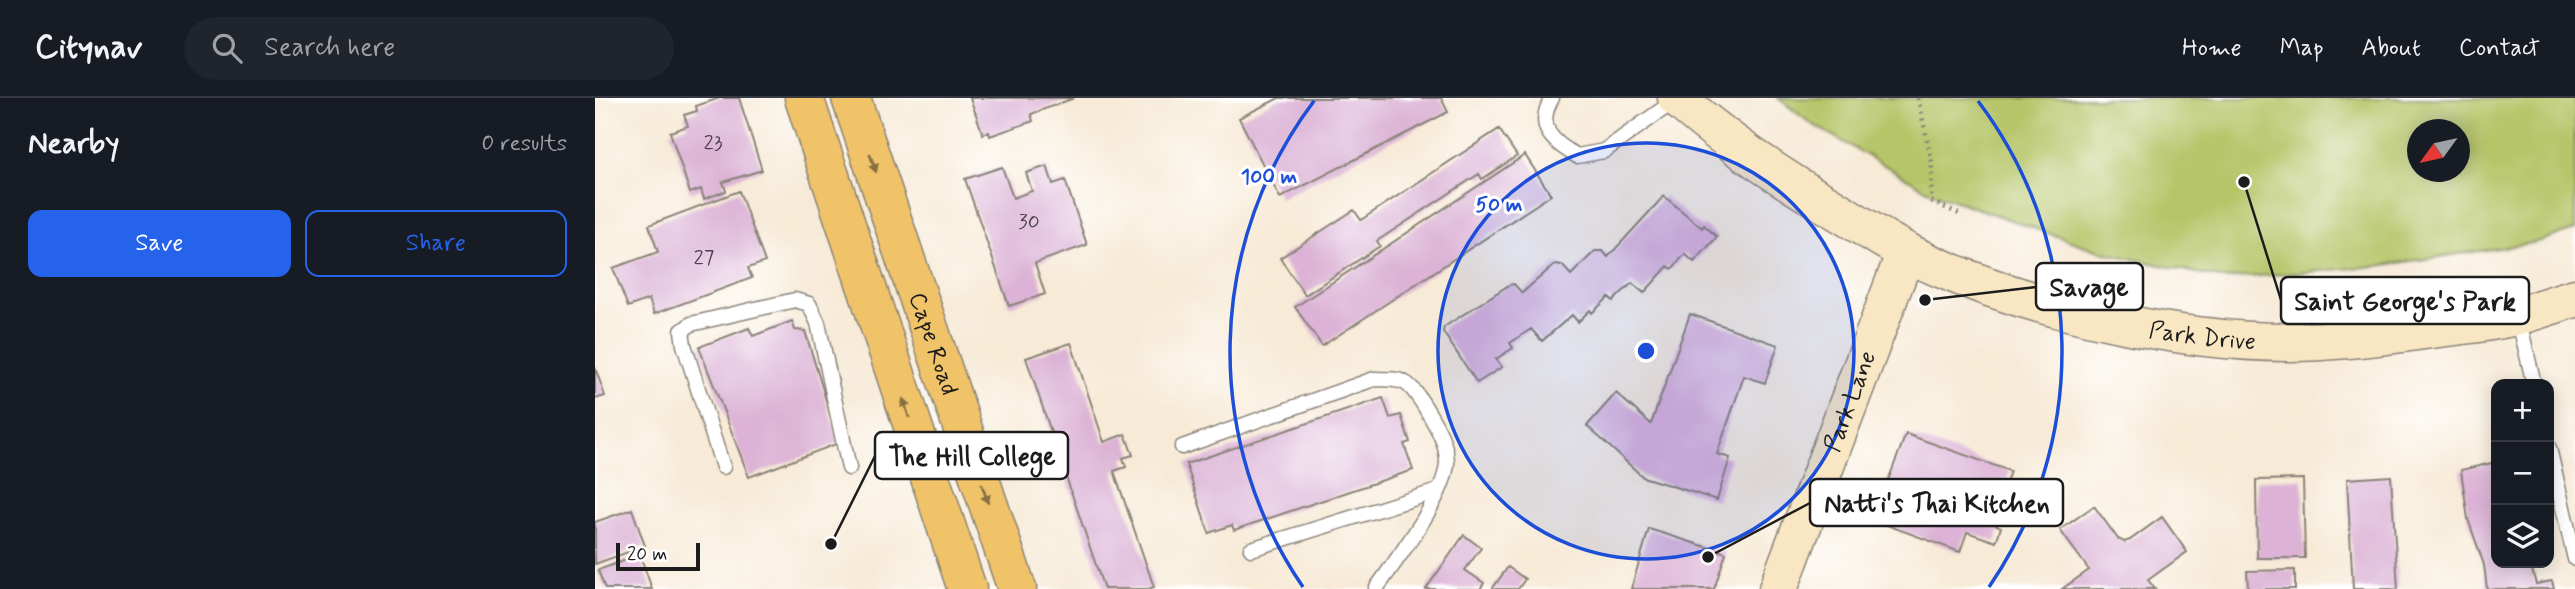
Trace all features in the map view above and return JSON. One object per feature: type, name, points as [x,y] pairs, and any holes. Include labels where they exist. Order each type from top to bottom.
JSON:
[{"type":"main road","name":"Cape Road","points":[[804,98],[967,589]]},
{"type":"main road","name":"Cape Road","points":[[851,98],[1017,589]]},
{"type":"street","name":"Park Drive","points":[[1677,98],[1731,142],[1798,187],[1939,268],[2066,310],[2147,329],[2289,342],[2391,335],[2518,316],[2575,298]]},
{"type":"street","name":"Park Lane","points":[[1778,589],[1906,251]]},
{"type":"lane","points":[[1552,98],[1546,109],[1546,131],[1559,146],[1577,156],[1604,151],[1677,98]]},
{"type":"lane","points":[[723,467],[684,345],[682,331],[691,324],[795,300],[809,304],[818,323],[849,468]]},
{"type":"lane","points":[[2518,316],[2533,379]]},
{"type":"lane","points":[[1182,447],[1374,379],[1400,379],[1411,385],[1440,433],[1447,460],[1444,481],[1377,589]]},
{"type":"lane","points":[[2554,469],[2575,559]]},
{"type":"lane","points":[[1251,549],[1438,491]]},
{"type":"path","points":[[1918,98],[1932,162],[1931,201],[1959,214]]},
{"type":"green space","points":[[1778,98],[2575,98],[2575,230],[2533,243],[2378,266],[2225,279],[2102,252],[1933,193],[1810,123]]},
{"type":"building","points":[[720,98],[739,98],[762,170],[723,182],[726,191],[704,199],[701,189],[690,193],[670,132],[688,126],[684,115],[697,111],[696,106]]},
{"type":"building","points":[[970,98],[1074,98],[1031,114],[1033,121],[990,136],[989,132],[983,134]]},
{"type":"building","points":[[1279,98],[1441,98],[1448,112],[1280,198],[1239,118]]},
{"type":"building","points":[[1499,129],[1517,156],[1482,179],[1479,174],[1377,241],[1380,246],[1305,295],[1280,258],[1354,210],[1361,220]]},
{"type":"building","points":[[1525,155],[1551,195],[1322,346],[1295,307]]},
{"type":"building","points":[[1047,166],[1053,184],[1065,180],[1087,245],[1035,263],[1045,294],[1009,306],[965,179],[1002,167],[1013,198],[1032,191],[1026,173]]},
{"type":"building","points":[[739,191],[765,262],[748,268],[752,278],[654,314],[649,299],[628,307],[613,268],[658,252],[649,225]]},
{"type":"building","points":[[1664,196],[1717,237],[1694,262],[1685,254],[1672,269],[1668,266],[1644,293],[1632,283],[1613,301],[1609,297],[1578,322],[1572,315],[1542,341],[1531,329],[1510,343],[1513,348],[1496,359],[1502,367],[1477,383],[1443,332],[1444,327],[1509,285],[1514,284],[1522,293],[1555,264],[1562,265],[1571,275],[1595,251],[1603,251],[1608,257]]},
{"type":"building","points":[[1690,314],[1778,345],[1765,383],[1744,376],[1717,454],[1730,458],[1717,500],[1643,477],[1587,426],[1616,393],[1651,424]]},
{"type":"building","points":[[792,321],[795,330],[805,331],[839,443],[749,477],[699,347],[749,328],[753,336]]},
{"type":"building","points":[[1071,343],[1104,442],[1125,434],[1133,455],[1123,458],[1126,467],[1114,471],[1154,587],[1148,589],[1104,589],[1026,358]]},
{"type":"building","points":[[595,367],[605,396],[595,399]]},
{"type":"building","points":[[1383,398],[1390,418],[1401,415],[1410,442],[1404,444],[1413,470],[1234,530],[1232,525],[1209,533],[1186,464]]},
{"type":"building","points":[[1906,434],[2010,471],[1992,523],[2001,527],[1996,542],[1967,532],[1960,552],[1884,524],[1888,516],[1876,512]]},
{"type":"building","points":[[2491,463],[2491,568],[2531,568],[2536,584],[2552,581],[2554,589],[2487,589],[2484,565],[2468,519],[2461,470]]},
{"type":"building","points":[[2391,476],[2398,589],[2353,589],[2347,479]]},
{"type":"building","points":[[2303,479],[2305,558],[2257,558],[2256,480]]},
{"type":"building","points":[[2094,506],[2118,539],[2124,542],[2162,517],[2187,552],[2148,580],[2155,589],[2062,589],[2089,570],[2060,530]]},
{"type":"building","points":[[632,509],[645,546],[595,564],[595,522]]},
{"type":"building","points":[[1649,529],[1726,553],[1714,589],[1631,589]]},
{"type":"building","points":[[1464,535],[1481,548],[1465,570],[1484,583],[1480,589],[1426,589]]},
{"type":"building","points":[[640,555],[652,589],[605,589],[598,570]]},
{"type":"building","points":[[1508,567],[1525,579],[1518,589],[1492,589]]},
{"type":"building","points":[[2295,570],[2295,589],[2248,589],[2247,571]]},
{"type":"place","name":"Saint George's Park","points":[[2244,182]]},
{"type":"place","name":"Savage","points":[[1925,300]]},
{"type":"place","name":"The Hill College","points":[[831,544]]},
{"type":"place","name":"Natti's Thai Kitchen","points":[[1708,557]]}]
